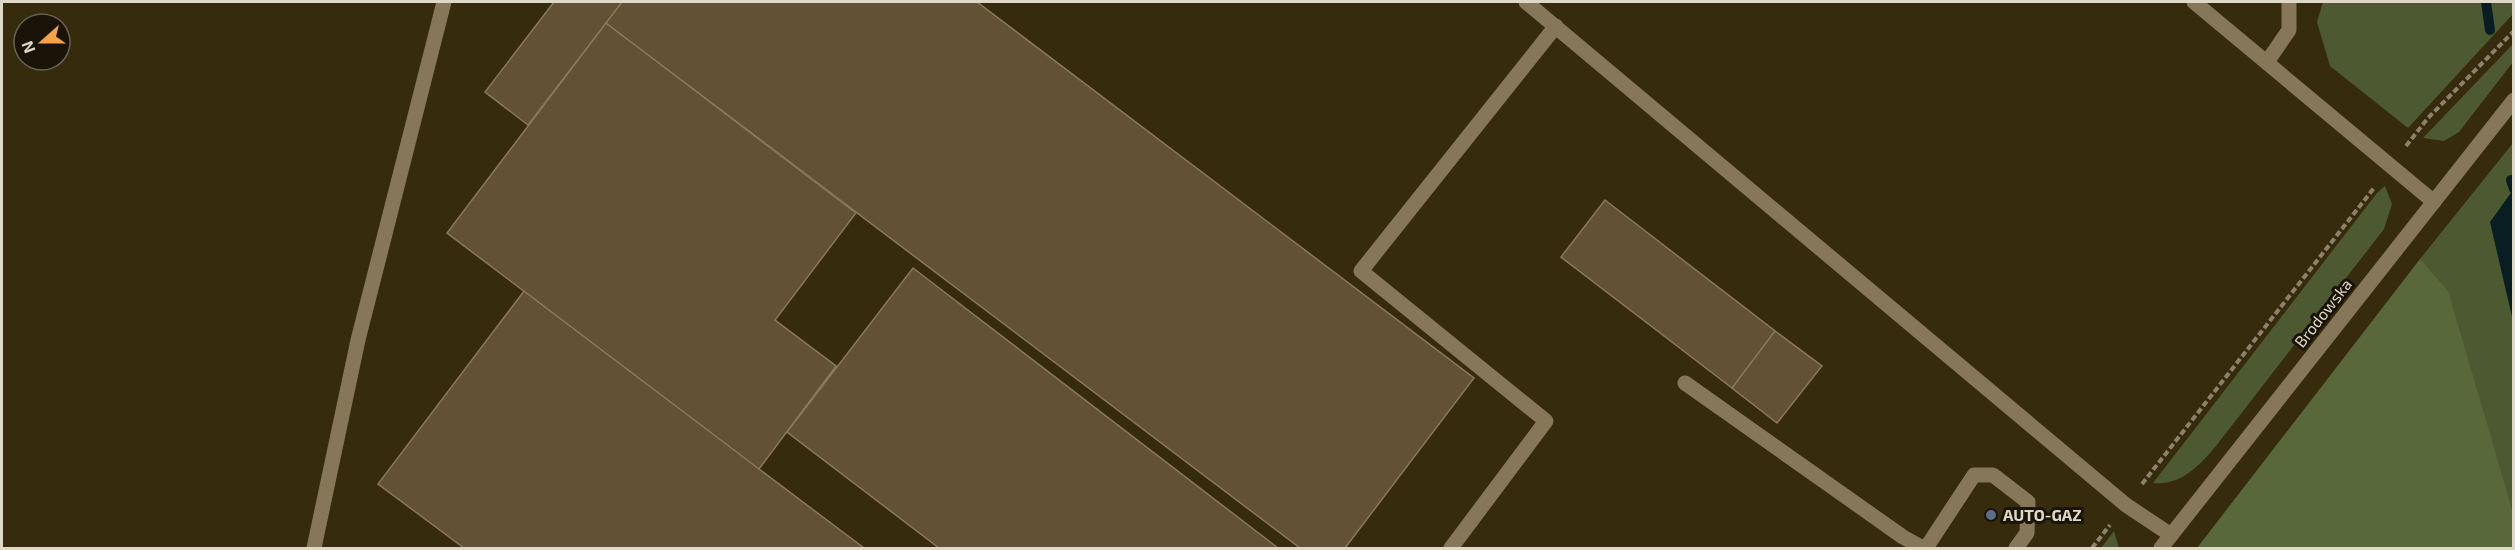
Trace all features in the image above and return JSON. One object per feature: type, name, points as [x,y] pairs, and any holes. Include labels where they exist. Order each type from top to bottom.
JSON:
[{"type":"street","points":[[314,549],[358,340],[444,2]]},
{"type":"street","points":[[1526,2],[2126,505],[2172,535]]},
{"type":"street","points":[[2194,2],[2434,202]]},
{"type":"street","points":[[2266,62],[2289,30],[2289,2]]},
{"type":"street","points":[[1451,549],[1546,422],[1361,271],[1556,26]]},
{"type":"street","name":"Brodowska","points":[[2161,549],[2514,100]]},
{"type":"street","points":[[1685,383],[1903,537],[1924,549],[1974,476],[1993,475],[2028,502],[2027,533],[2016,549]]},
{"type":"path","points":[[2091,549],[2428,118],[2514,31]]},
{"type":"green space","points":[[2323,2],[2513,2],[2513,14],[2408,128],[2330,66],[2317,22]]},
{"type":"green space","points":[[2513,44],[2513,62],[2459,132],[2444,141],[2423,138]]},
{"type":"green space","points":[[2513,143],[2513,512],[2481,406],[2420,259]]},
{"type":"green space","points":[[2385,186],[2392,204],[2384,229],[2216,446],[2196,467],[2181,478],[2153,483],[2377,193]]},
{"type":"green space","points":[[2420,259],[2448,291],[2513,512],[2513,548],[2197,548]]},
{"type":"green space","points":[[2114,531],[2119,548],[2101,548]]},
{"type":"water","points":[[2513,190],[2513,321],[2490,222]]},
{"type":"building","points":[[554,2],[622,2],[528,125],[485,92]]},
{"type":"building","points":[[622,2],[977,2],[1474,378],[1345,548],[1300,548],[606,23]]},
{"type":"building","points":[[606,23],[856,213],[775,320],[836,366],[759,469],[447,233]]},
{"type":"building","points":[[1605,200],[1775,331],[1732,388],[1561,257]]},
{"type":"building","points":[[913,268],[1278,548],[939,548],[787,432]]},
{"type":"building","points":[[524,291],[864,548],[464,548],[378,484]]},
{"type":"building","points":[[1775,331],[1822,366],[1777,423],[1732,388]]},
{"type":"waterway","points":[[2486,2],[2490,30]]},
{"type":"waterway","points":[[2511,180],[2514,189]]},
{"type":"place","name":"AUTO-GAZ","points":[[1991,515]]}]
